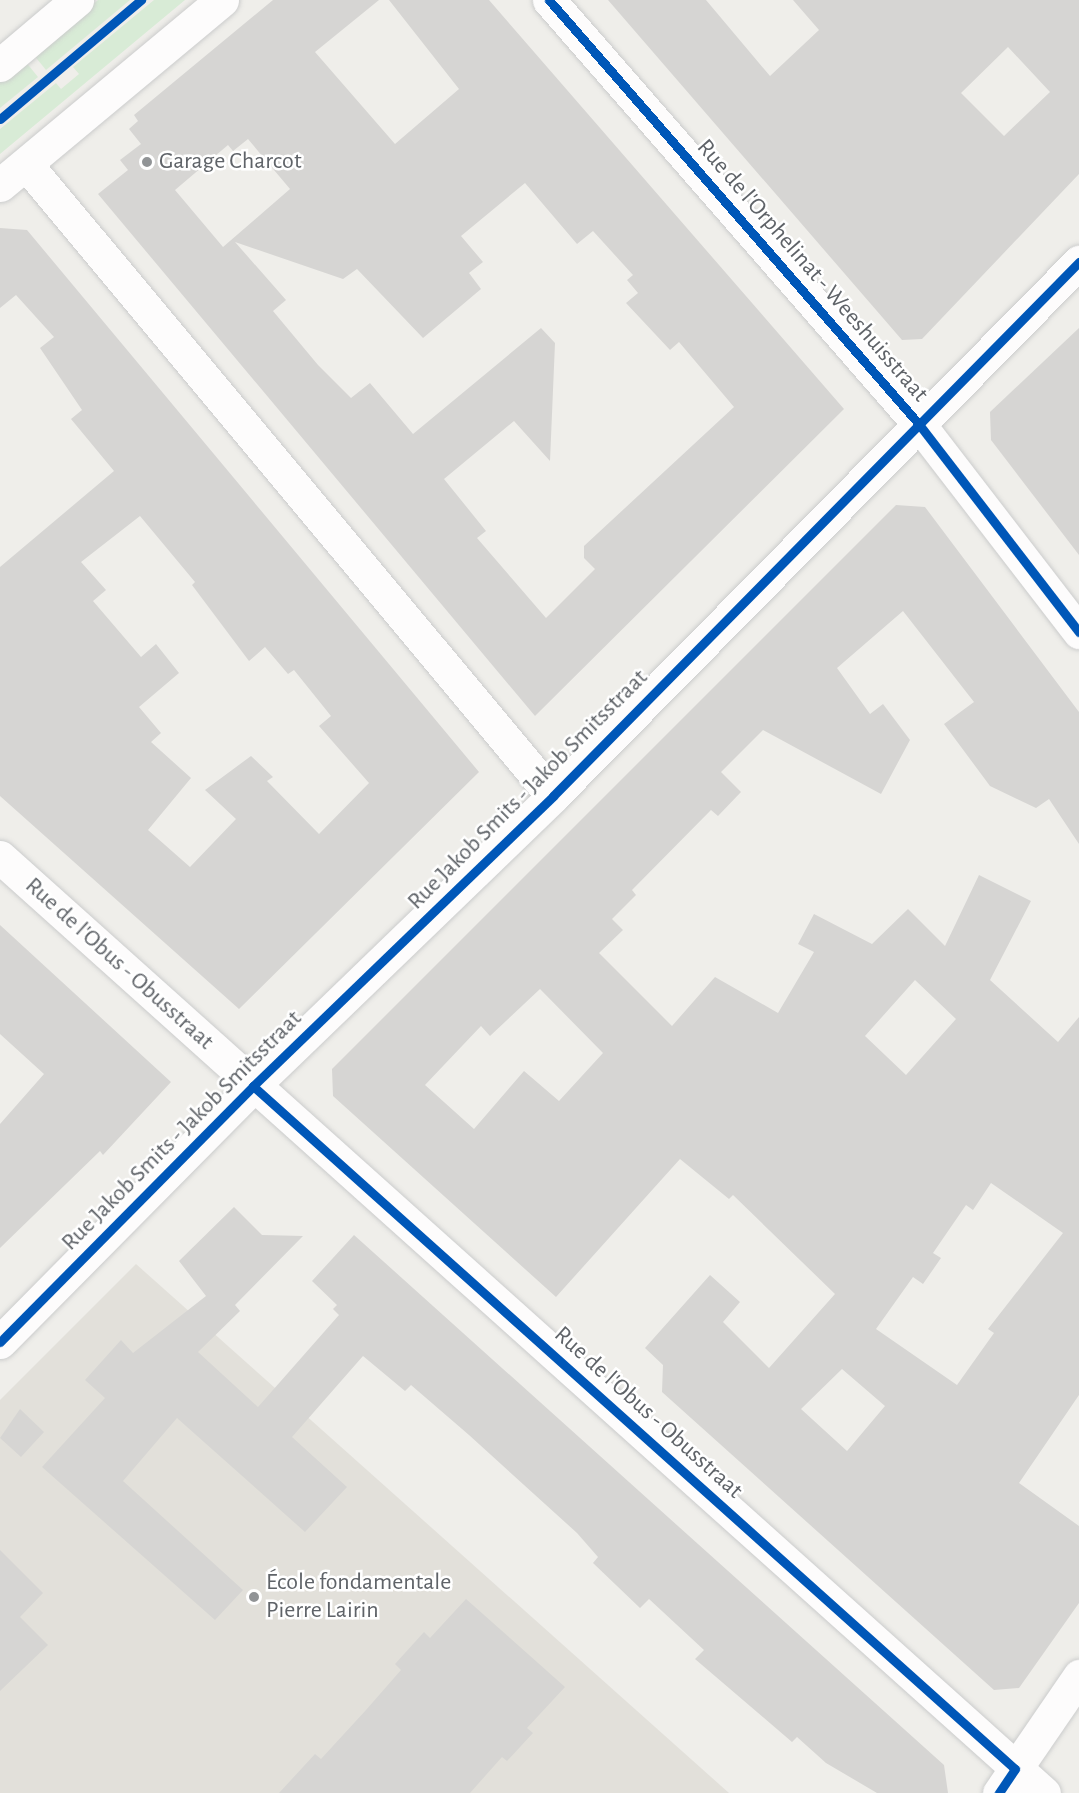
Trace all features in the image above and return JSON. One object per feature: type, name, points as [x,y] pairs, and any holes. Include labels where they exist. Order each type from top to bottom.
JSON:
[{"type":"street","points":[[0,65],[77,0]]},
{"type":"street","points":[[0,185],[222,0]]},
{"type":"street","name":"Rue de l'Orphelinat - Weeshuisstraat","points":[[549,0],[918,423],[1079,632]]},
{"type":"street","points":[[26,164],[553,796]]},
{"type":"street","name":"Rue Jakob Smits - Jakob Smitsstraat","points":[[0,1342],[253,1086],[553,796],[1079,262]]},
{"type":"street","name":"Rue de l'Obus - Obusstraat","points":[[0,857],[253,1086],[1007,1781],[1044,1793]]},
{"type":"street","points":[[1007,1781],[1074,1694]]},
{"type":"shaded area","name":"École fondamentale Pierre Lairin","points":[[136,1264],[729,1793],[0,1793],[0,1400]]},
{"type":"green space","points":[[98,0],[130,0],[46,70],[33,54]]},
{"type":"green space","points":[[154,0],[185,0],[0,154],[0,129],[56,83],[61,89],[79,74],[73,67]]},
{"type":"green space","points":[[25,61],[38,77],[0,108],[0,82]]},
{"type":"building","points":[[273,0],[379,0],[315,52],[395,144],[459,89],[389,0],[489,0],[844,409],[535,716],[98,194],[128,170],[120,160],[141,144],[129,129],[138,121],[134,115]],"holes":[[[248,139],[290,189],[223,247],[175,190],[228,145],[233,151]],[[525,183],[577,244],[593,231],[633,275],[627,280],[638,293],[626,303],[670,350],[679,342],[734,407],[584,546],[584,558],[595,569],[546,618],[477,538],[486,531],[444,479],[514,421],[550,461],[555,343],[541,328],[413,434],[370,383],[351,398],[318,365],[273,311],[286,300],[235,242],[343,279],[357,269],[423,338],[481,289],[469,273],[483,262],[461,236]]]},
{"type":"building","points":[[608,0],[706,0],[770,76],[819,30],[793,0],[1079,0],[1079,174],[922,339],[902,340]],"holes":[[[1008,47],[1050,92],[1004,136],[961,93]]]},
{"type":"building","points":[[0,228],[27,230],[479,772],[239,1009],[0,796],[0,567],[114,471],[71,419],[82,410],[40,348],[54,337],[16,295],[0,308]],"holes":[[[140,516],[195,582],[192,585],[249,661],[265,647],[288,674],[294,670],[331,716],[319,726],[369,783],[319,834],[267,781],[273,777],[251,756],[205,790],[236,819],[190,867],[148,830],[191,778],[151,742],[161,733],[139,707],[179,673],[156,644],[141,657],[93,601],[106,590],[81,562]]]},
{"type":"building","points":[[1079,328],[1079,555],[991,440],[990,412]]},
{"type":"building","points":[[896,505],[925,507],[1079,712],[1079,844],[1049,799],[1036,808],[990,786],[944,724],[974,702],[903,611],[837,668],[870,714],[883,704],[910,740],[881,794],[763,730],[721,772],[741,792],[718,816],[711,810],[632,890],[636,895],[612,919],[623,930],[599,953],[672,1026],[715,977],[778,1013],[814,952],[798,944],[814,914],[872,944],[908,909],[945,946],[979,875],[1031,901],[990,980],[1058,1042],[1079,1017],[1079,1395],[1019,1483],[1079,1526],[1079,1603],[1019,1688],[994,1690],[662,1392],[663,1365],[645,1348],[710,1275],[740,1302],[723,1322],[769,1368],[835,1294],[733,1195],[729,1199],[680,1159],[556,1297],[333,1096],[332,1069]],"holes":[[[915,980],[956,1019],[906,1075],[865,1036]],[[540,989],[603,1053],[559,1101],[524,1071],[474,1129],[425,1085],[481,1026],[490,1036]],[[991,1183],[1063,1233],[988,1329],[994,1333],[957,1385],[876,1329],[913,1277],[923,1284],[941,1258],[933,1253],[966,1205],[973,1210]],[[842,1369],[885,1406],[847,1451],[801,1409]]]},
{"type":"building","points":[[0,925],[171,1082],[103,1155],[100,1151],[0,1248],[0,1124],[44,1074],[0,1034]]},
{"type":"building","points":[[234,1207],[262,1235],[303,1236],[235,1305],[240,1311],[198,1352],[258,1407],[339,1315],[333,1309],[337,1305],[312,1281],[354,1235],[944,1765],[948,1793],[877,1793],[826,1763],[797,1737],[792,1742],[695,1659],[704,1650],[649,1599],[640,1608],[593,1563],[598,1557],[577,1533],[469,1435],[411,1385],[405,1391],[363,1356],[292,1437],[347,1487],[305,1532],[177,1418],[123,1481],[243,1590],[215,1620],[42,1467],[105,1398],[85,1380],[121,1340],[133,1353],[206,1296],[179,1261]]},
{"type":"building","points":[[20,1409],[44,1432],[21,1457],[0,1438]]},
{"type":"building","points":[[0,1550],[43,1593],[20,1617],[48,1645],[0,1691]]},
{"type":"building","points":[[466,1599],[565,1687],[527,1728],[533,1733],[507,1761],[502,1757],[470,1793],[279,1793],[315,1754],[321,1759],[366,1710],[401,1670],[395,1664],[424,1632],[430,1638]]},
{"type":"cycle path","points":[[0,119],[141,0]]},
{"type":"cycle path","points":[[549,0],[918,423],[1079,632]]},
{"type":"cycle path","points":[[0,1342],[253,1086],[553,796],[1079,262]]},
{"type":"cycle path","points":[[253,1086],[1015,1769],[999,1793]]},
{"type":"place","name":"Garage Charcot","points":[[147,162]]},
{"type":"place","name":"École fondamentale Pierre Lairin","points":[[254,1597]]}]
